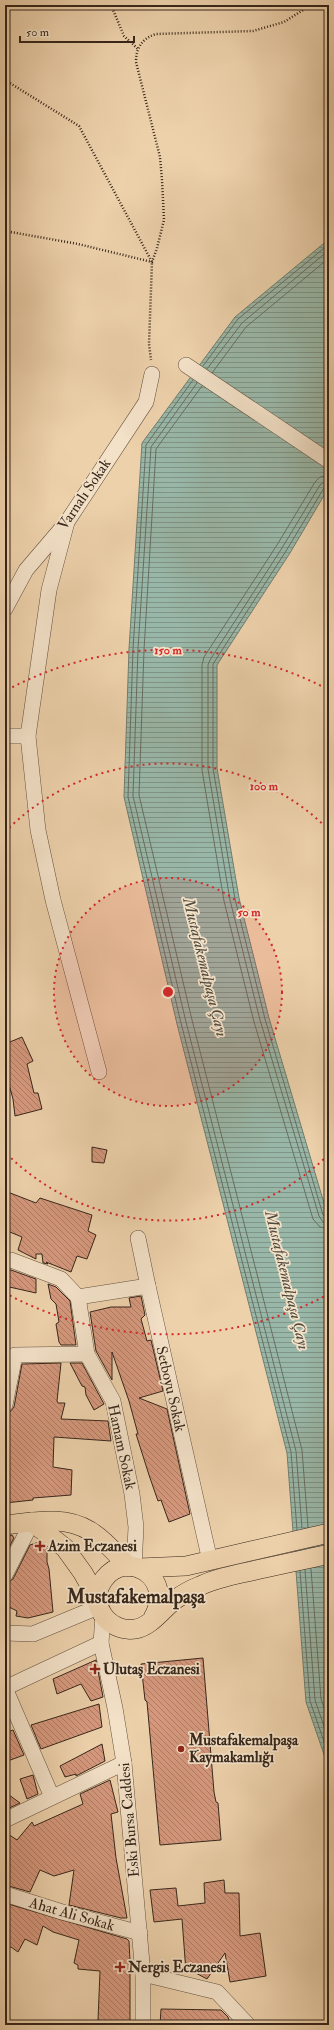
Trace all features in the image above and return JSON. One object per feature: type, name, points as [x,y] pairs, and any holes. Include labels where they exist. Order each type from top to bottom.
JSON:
[{"type":"main road","points":[[5,1524],[57,1521],[75,1524],[90,1531],[134,1567],[151,1577],[159,1590],[160,1600],[158,1610],[153,1618]]},
{"type":"main road","points":[[32,1522],[65,1548],[83,1573],[99,1607],[118,1628],[127,1630],[137,1629],[146,1625],[176,1599],[215,1579],[329,1554]]},
{"type":"main road","points":[[99,1607],[99,1588],[104,1579],[110,1573],[119,1568],[186,1566],[329,1534]]},
{"type":"street","points":[[186,364],[329,461]]},
{"type":"street","name":"Varnalı Sokak","points":[[5,609],[26,570],[67,522],[146,402],[152,374]]},
{"type":"street","points":[[67,522],[49,590],[28,736],[38,830],[53,900],[99,1072]]},
{"type":"street","points":[[5,736],[28,736]]},
{"type":"street","name":"Setboyu Sokak","points":[[138,1238],[210,1561]]},
{"type":"street","points":[[5,1262],[11,1260],[60,1279],[78,1297],[148,1286]]},
{"type":"street","name":"Hamam Sokak","points":[[78,1297],[87,1354],[113,1401],[132,1494],[136,1527],[134,1567]]},
{"type":"street","points":[[5,1406],[15,1355],[87,1354]]},
{"type":"street","points":[[5,1575],[32,1522]]},
{"type":"street","points":[[5,1633],[33,1634],[99,1607]]},
{"type":"street","name":"Eski Bursa Caddesi","points":[[99,1607],[101,1643],[115,1708],[124,1763],[143,1974],[143,2025]]},
{"type":"street","points":[[52,1797],[5,1688],[101,1643]]},
{"type":"street","points":[[5,1820],[124,1763]]},
{"type":"street","name":"Ahat Ali Sokak","points":[[5,1894],[62,1912],[140,1933]]},
{"type":"street","points":[[143,1974],[217,1992],[248,2025]]},
{"type":"path","points":[[111,5],[124,36],[138,49]]},
{"type":"path","points":[[152,374],[149,344],[152,262],[158,248],[164,220],[160,157],[136,62],[138,49],[145,39],[156,34],[253,31],[269,28],[294,16],[311,5]]},
{"type":"path","points":[[5,80],[79,126],[152,262]]},
{"type":"path","points":[[5,231],[78,244],[152,262]]},
{"type":"water","name":"Mustafakemalpaşa Çayı","points":[[329,239],[329,487],[290,553],[217,665],[217,768],[239,898],[269,1018],[329,1220],[329,1769],[306,1702],[287,1453],[177,1024],[124,797],[129,649],[142,443],[235,317]]},
{"type":"building","points":[[22,1037],[33,1061],[27,1064],[34,1093],[38,1093],[42,1109],[15,1116],[13,1099],[5,1070],[5,1044]]},
{"type":"building","points":[[92,1147],[107,1150],[104,1163],[92,1162]]},
{"type":"building","points":[[5,1191],[36,1203],[40,1198],[92,1215],[88,1231],[96,1235],[87,1259],[77,1256],[71,1272],[46,1262],[48,1264],[43,1263],[42,1254],[36,1254],[36,1259],[18,1250],[22,1237],[5,1230]]},
{"type":"building","points":[[11,1270],[36,1279],[36,1293],[5,1286],[5,1271]]},
{"type":"building","points":[[48,1284],[56,1287],[70,1301],[76,1345],[61,1345],[59,1342],[56,1324],[59,1322],[56,1304],[51,1299]]},
{"type":"building","points":[[141,1296],[145,1315],[141,1319],[147,1341],[151,1340],[163,1391],[139,1398],[167,1409],[190,1514],[169,1522],[161,1500],[158,1501],[149,1475],[136,1434],[138,1434],[129,1401],[112,1352],[112,1380],[96,1351],[90,1312],[111,1307],[131,1307],[129,1298]]},
{"type":"building","points":[[61,1363],[57,1401],[58,1403],[65,1403],[61,1419],[108,1421],[111,1441],[54,1437],[53,1467],[72,1470],[71,1495],[33,1498],[33,1500],[5,1503],[5,1426],[9,1413],[14,1407],[22,1364]]},
{"type":"building","points":[[70,1363],[82,1363],[104,1404],[94,1410],[86,1395],[85,1387],[82,1386]]},
{"type":"building","points":[[12,1535],[14,1538],[5,1555],[5,1536]]},
{"type":"building","points":[[41,1543],[47,1548],[47,1562],[53,1612],[28,1618],[16,1616],[17,1611],[5,1605],[5,1584],[13,1579],[30,1545]]},
{"type":"building","name":"Mustafakemalpaşa Kaymakamlığı","points":[[203,1658],[214,1792],[216,1802],[218,1803],[221,1840],[160,1845],[147,1702],[145,1700],[141,1664]]},
{"type":"building","points":[[96,1660],[103,1697],[91,1701],[81,1684],[57,1694],[53,1679]]},
{"type":"building","points":[[99,1704],[102,1727],[41,1749],[31,1725]]},
{"type":"building","points":[[13,1730],[24,1755],[5,1762],[5,1733]]},
{"type":"building","points":[[102,1744],[105,1761],[76,1776],[76,1774],[65,1777],[60,1766]]},
{"type":"building","points":[[33,1775],[38,1794],[27,1799],[20,1779]]},
{"type":"building","points":[[110,1780],[118,1812],[111,1814],[116,1858],[127,1918],[121,1918],[69,1905],[74,1870],[54,1876],[40,1870],[30,1892],[5,1885],[5,1832],[17,1840],[32,1822],[34,1826],[83,1804],[80,1794]]},
{"type":"building","points":[[5,1792],[20,1803],[5,1810]]},
{"type":"building","points":[[224,1880],[225,1893],[239,1893],[240,1936],[260,1933],[266,1976],[230,1982],[225,1953],[207,1979],[192,1971],[186,1972],[182,1919],[154,1922],[150,1890],[176,1888],[178,1906],[205,1903],[204,1883]]},
{"type":"building","points":[[5,1903],[127,1939],[129,1941],[130,1961],[130,2025],[107,2025],[106,2023],[98,2020],[100,1971],[78,1969],[78,1965],[74,1963],[79,1940],[53,1932],[43,1926],[37,1945],[25,1939],[18,1952],[11,1947],[5,1948]]},
{"type":"building","points":[[161,2009],[221,2010],[228,2017],[230,2024],[179,2022],[178,2025],[160,2025]]},
{"type":"place","name":"Azim Eczanesi","points":[[40,1546]]},
{"type":"place","name":"Ulutaş Eczanesi","points":[[95,1669]]},
{"type":"place","name":"Mustafakemalpaşa Kaymakamlığı","points":[[181,1749]]},
{"type":"place","name":"Nergis Eczanesi","points":[[120,1967]]},
{"type":"district","name":"Mustafakemalpaşa","points":[[136,1596]]}]
